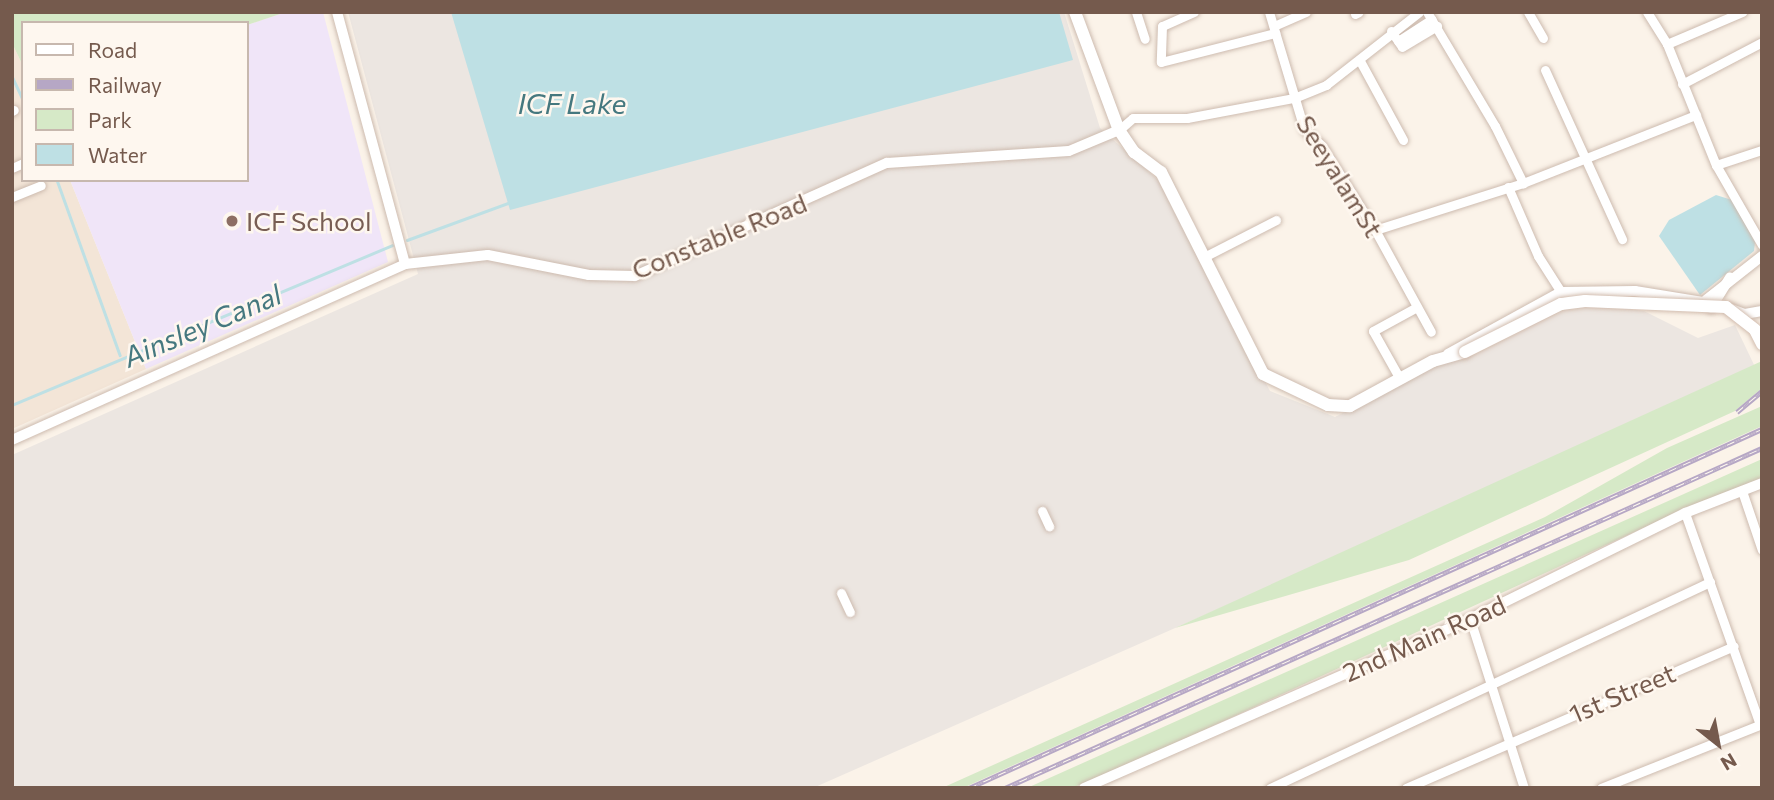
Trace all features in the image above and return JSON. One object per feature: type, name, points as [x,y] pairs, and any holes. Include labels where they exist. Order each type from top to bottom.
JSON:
[{"type":"main road","points":[[1075,12],[1119,130],[1134,152],[1161,172],[1263,374],[1328,405],[1350,406],[1433,361],[1465,352],[1560,304],[1585,301],[1726,307],[1755,330],[1762,344]]},
{"type":"street","points":[[337,12],[405,264]]},
{"type":"street","points":[[1136,12],[1145,39]]},
{"type":"street","points":[[1194,12],[1162,26],[1161,61],[1275,29],[1306,12]]},
{"type":"street","name":"SeeyalamSt","points":[[1269,12],[1304,129],[1322,146],[1375,230],[1431,332]]},
{"type":"street","points":[[1119,130],[1133,118],[1187,118],[1294,98],[1326,85],[1360,61],[1391,31],[1419,12]]},
{"type":"street","points":[[1528,12],[1543,38]]},
{"type":"street","points":[[1647,12],[1667,44],[1716,165],[1762,245]]},
{"type":"street","points":[[1667,44],[1742,12]]},
{"type":"street","points":[[1391,31],[1402,47],[1432,19],[1523,183]]},
{"type":"street","points":[[1682,85],[1762,42]]},
{"type":"street","points":[[1360,61],[1403,141]]},
{"type":"street","points":[[1545,70],[1584,161],[1622,239]]},
{"type":"street","points":[[1375,230],[1523,183],[1696,115]]},
{"type":"street","name":"Constable Road","points":[[12,440],[405,264],[488,255],[589,275],[635,276],[887,163],[1069,151],[1119,130]]},
{"type":"street","points":[[1716,165],[1762,150]]},
{"type":"street","points":[[12,197],[41,185]]},
{"type":"street","points":[[1508,187],[1538,256],[1561,292]]},
{"type":"street","points":[[1204,257],[1276,220]]},
{"type":"street","points":[[1711,302],[1730,278],[1762,256]]},
{"type":"street","points":[[1433,361],[1561,292],[1658,295],[1711,302],[1745,314],[1762,311]]},
{"type":"street","points":[[1400,379],[1373,331],[1418,307]]},
{"type":"street","name":"2nd Main Road","points":[[1084,788],[1470,619],[1685,513],[1762,483]]},
{"type":"street","points":[[1742,491],[1762,550]]},
{"type":"street","points":[[1042,511],[1049,526]]},
{"type":"street","points":[[1601,788],[1761,725],[1685,513]]},
{"type":"street","points":[[1270,788],[1710,582]]},
{"type":"street","points":[[841,593],[850,612]]},
{"type":"street","points":[[1470,619],[1524,788]]},
{"type":"street","name":"1st Street","points":[[1406,788],[1734,646]]},
{"type":"shaded area","name":"ICF School","points":[[286,12],[323,12],[388,262],[146,369],[71,182],[248,182],[248,25]]},
{"type":"shaded area","points":[[348,12],[1064,12],[1100,128],[1158,180],[1270,391],[1335,417],[1559,299],[1644,311],[1698,338],[1735,325],[1757,371],[813,788],[12,788],[12,455],[418,274]]},
{"type":"shaded area","points":[[12,43],[21,62],[21,182],[71,182],[146,369],[12,429]]},
{"type":"green space","points":[[12,12],[286,12],[248,25],[248,21],[21,21],[21,62],[12,43]]},
{"type":"green space","points":[[1762,361],[1762,388],[1735,411],[1409,560],[1175,628]]},
{"type":"green space","points":[[1762,406],[1762,426],[963,788],[942,788],[1545,517],[1667,448]]},
{"type":"green space","points":[[1762,459],[1762,479],[1682,510],[1163,749],[1072,788],[1027,788]]},
{"type":"water","name":"ICF Lake","points":[[451,12],[1059,12],[1073,60],[510,210]]},
{"type":"water","points":[[1716,195],[1732,200],[1755,242],[1754,251],[1700,295],[1659,236],[1669,220]]},
{"type":"waterway","points":[[12,76],[21,96]]},
{"type":"waterway","points":[[58,182],[120,355]]},
{"type":"waterway","name":"Ainsley Canal","points":[[407,240],[511,202]]},
{"type":"waterway","name":"Ainsley Canal","points":[[12,405],[392,245]]},
{"type":"railway","points":[[1737,412],[1762,391]]},
{"type":"railway","points":[[969,788],[1762,429]]},
{"type":"railway","points":[[1005,788],[1762,448]]},
{"type":"place","name":"ICF School","points":[[232,221]]}]
